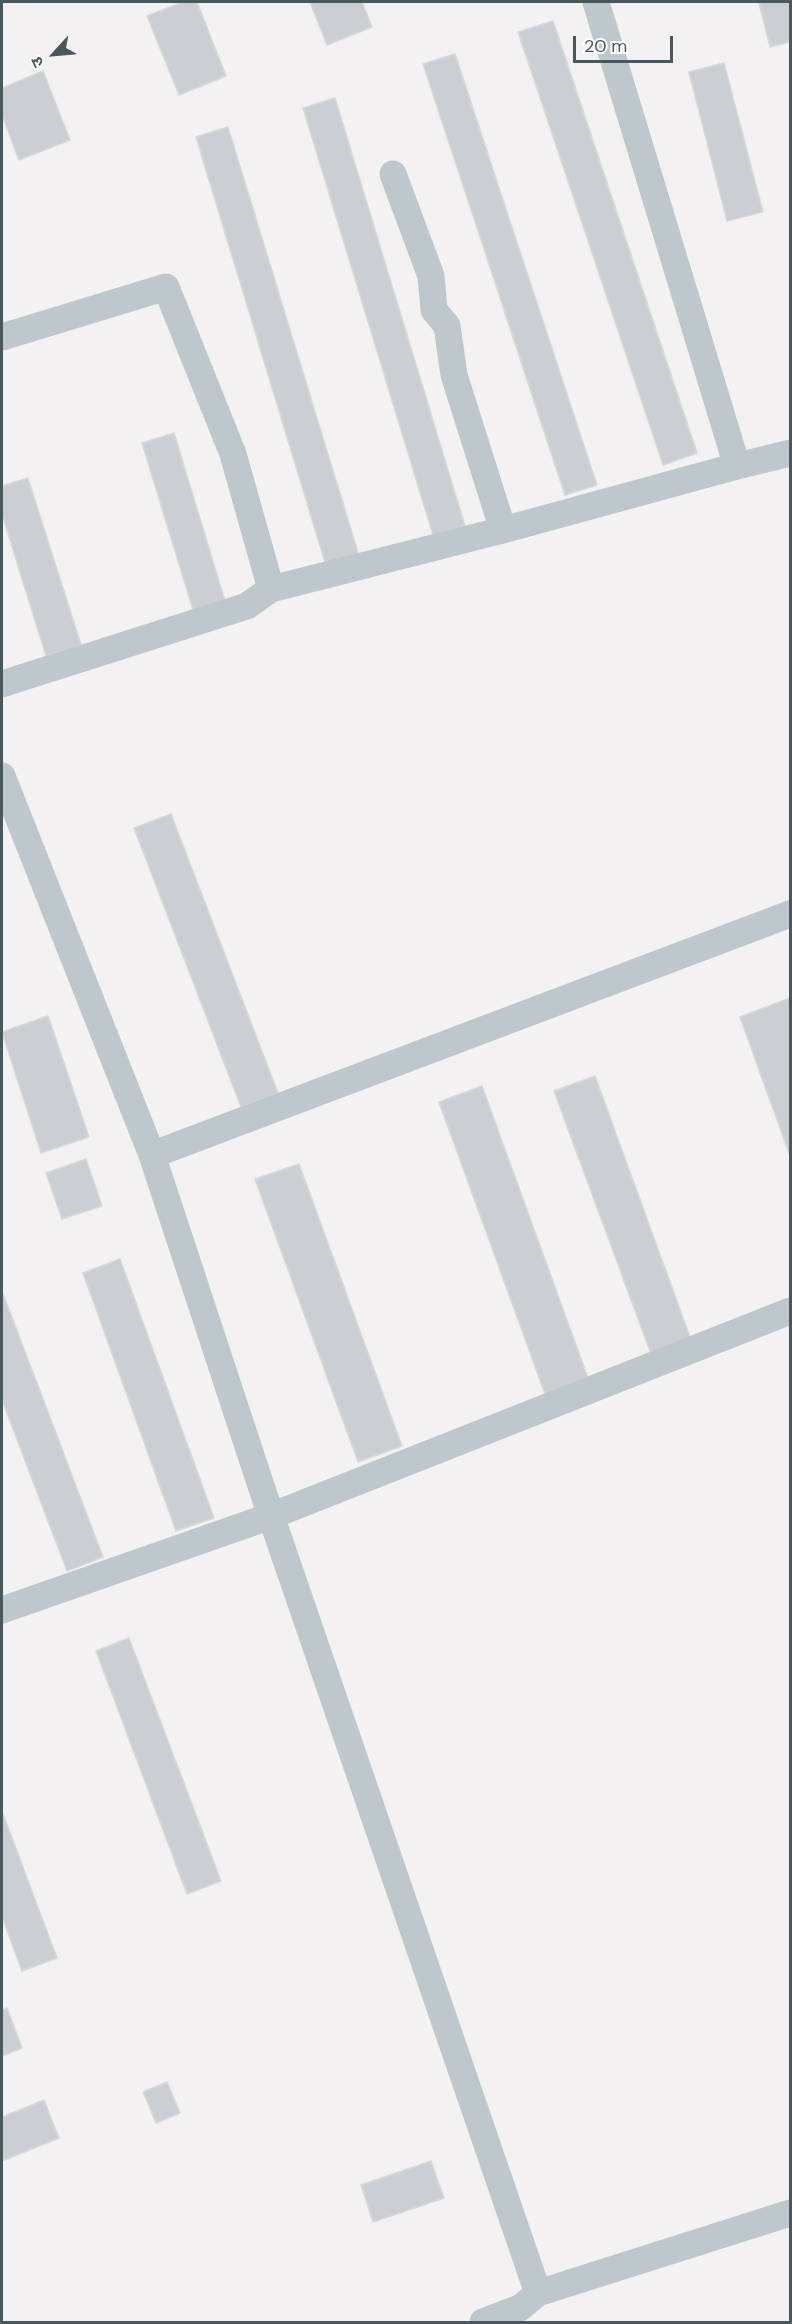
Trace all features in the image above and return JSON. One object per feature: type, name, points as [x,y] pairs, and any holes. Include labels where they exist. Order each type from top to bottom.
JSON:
[{"type":"street","points":[[596,2],[737,466]]},
{"type":"street","points":[[393,174],[431,276],[434,310],[447,326],[454,375],[503,530]]},
{"type":"street","points":[[2,337],[166,287],[233,454],[271,589]]},
{"type":"street","points":[[2,684],[248,606],[271,589],[790,453]]},
{"type":"street","points":[[3,788],[152,1155],[271,1516],[538,2293]]},
{"type":"street","points":[[152,1155],[790,914]]},
{"type":"street","points":[[2,1610],[271,1516],[790,1311]]},
{"type":"street","points":[[483,2322],[520,2308],[538,2293],[790,2213]]},
{"type":"building","points":[[183,2],[197,2],[226,76],[179,95],[147,16]]},
{"type":"building","points":[[310,2],[362,2],[372,27],[327,45]]},
{"type":"building","points":[[790,2],[790,42],[770,47],[759,3]]},
{"type":"building","points":[[553,21],[697,453],[663,465],[518,32]]},
{"type":"building","points":[[455,54],[597,485],[565,495],[423,64]]},
{"type":"building","points":[[724,63],[763,212],[727,221],[689,72]]},
{"type":"building","points":[[43,71],[70,140],[19,160],[2,115],[2,88]]},
{"type":"building","points":[[335,98],[465,526],[433,535],[303,108]]},
{"type":"building","points":[[228,127],[360,559],[327,569],[196,137]]},
{"type":"building","points":[[174,433],[225,601],[193,610],[142,443]]},
{"type":"building","points":[[28,478],[81,645],[46,656],[2,514],[2,486]]},
{"type":"building","points":[[171,814],[278,1093],[241,1107],[134,828]]},
{"type":"building","points":[[790,998],[790,1156],[740,1017]]},
{"type":"building","points":[[48,1016],[89,1137],[41,1153],[2,1032]]},
{"type":"building","points":[[595,1076],[694,1348],[654,1362],[554,1091]]},
{"type":"building","points":[[482,1086],[592,1389],[549,1405],[439,1102]]},
{"type":"building","points":[[86,1159],[102,1206],[62,1219],[46,1173]]},
{"type":"building","points":[[299,1164],[402,1446],[358,1462],[255,1179]]},
{"type":"building","points":[[120,1259],[214,1518],[176,1531],[83,1273]]},
{"type":"building","points":[[2,1291],[103,1557],[67,1571],[2,1400]]},
{"type":"building","points":[[129,1638],[221,1881],[187,1894],[96,1651]]},
{"type":"building","points":[[2,1811],[57,1958],[22,1971],[2,1917]]},
{"type":"building","points":[[7,2008],[22,2048],[2,2056],[2,2010]]},
{"type":"building","points":[[167,2082],[180,2113],[156,2123],[143,2092]]},
{"type":"building","points":[[44,2100],[59,2138],[2,2161],[2,2117]]},
{"type":"building","points":[[431,2161],[444,2198],[373,2222],[361,2185]]}]
